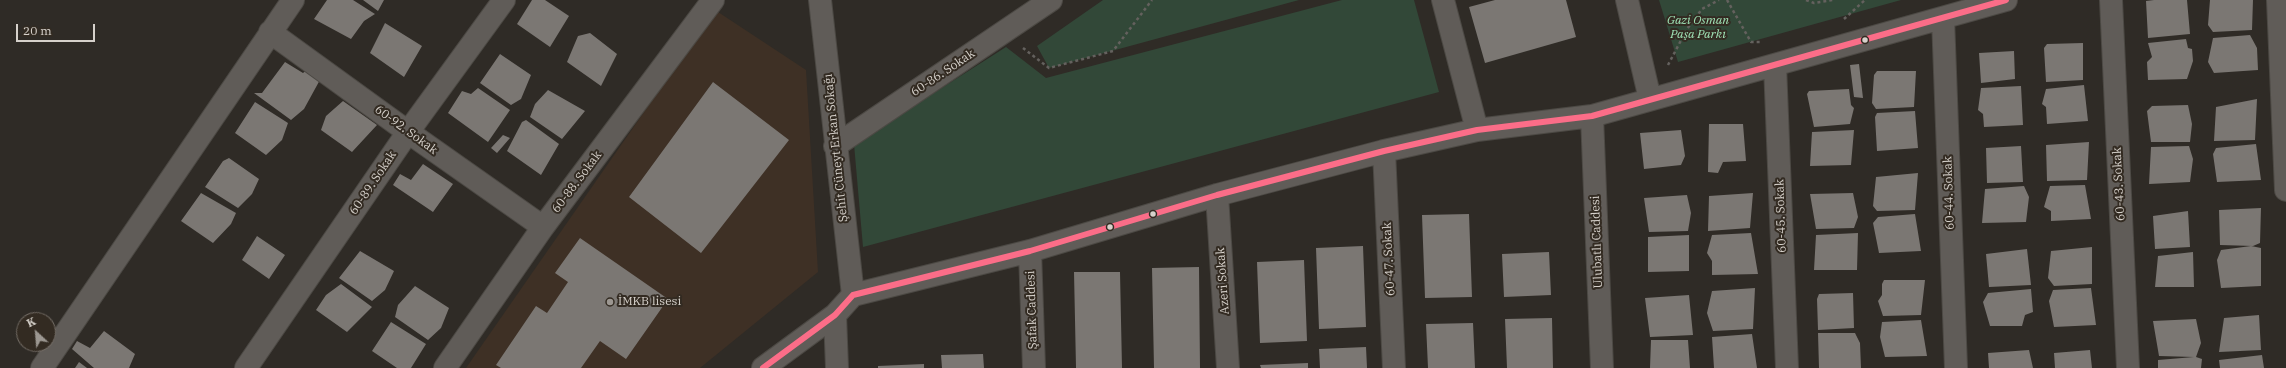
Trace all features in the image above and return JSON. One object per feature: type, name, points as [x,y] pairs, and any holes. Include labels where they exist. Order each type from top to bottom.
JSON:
[{"type":"street","points":[[42,368],[293,0]]},
{"type":"street","name":"60-89. Sokak","points":[[246,368],[408,132],[504,0]]},
{"type":"street","name":"60-88. Sokak","points":[[445,368],[543,227],[713,0]]},
{"type":"street","name":"Şehit Cüneyt Erkan Sokağı","points":[[820,0],[835,146],[853,295]]},
{"type":"street","name":"60-86. Sokak","points":[[835,146],[1051,0]]},
{"type":"street","points":[[1443,0],[1478,130]]},
{"type":"street","points":[[1627,0],[1650,99]]},
{"type":"street","points":[[763,368],[835,315],[853,295],[1030,251],[1217,195],[1384,150],[1478,130],[1592,116],[2006,0]]},
{"type":"street","name":"60-43. Sokak","points":[[2111,0],[2128,368]]},
{"type":"street","points":[[2278,0],[2286,190]]},
{"type":"street","name":"60-44. Sokak","points":[[1942,18],[1956,368]]},
{"type":"street","name":"60-92. Sokak","points":[[270,32],[543,227]]},
{"type":"street","name":"60-45. Sokak","points":[[1775,65],[1787,368]]},
{"type":"street","name":"Ulubatlı Caddesi","points":[[1592,116],[1602,368]]},
{"type":"street","name":"60-47. Sokak","points":[[1384,150],[1394,368]]},
{"type":"street","name":"Azeri Sokak","points":[[1217,195],[1228,368]]},
{"type":"street","name":"Şafak Caddesi","points":[[1030,251],[1034,368]]},
{"type":"street","points":[[835,315],[837,368]]},
{"type":"path","points":[[1004,32],[1049,68],[1113,51],[1152,0]]},
{"type":"path","points":[[1650,99],[1687,29],[1702,9],[1719,0]]},
{"type":"path","points":[[1727,0],[1751,42],[1763,42]]},
{"type":"path","points":[[1806,0],[1819,3],[1833,0]]},
{"type":"path","points":[[1843,20],[1865,0]]},
{"type":"shaded area","points":[[715,10],[806,70],[818,272],[700,368],[466,368]]},
{"type":"green space","points":[[1103,0],[1299,0],[1049,68],[1037,46]]},
{"type":"green space","points":[[1342,0],[1414,0],[1439,92],[863,247],[854,144],[1006,47],[1046,78]]},
{"type":"green space","name":"Gazi Osman Paşa Parkı","points":[[1659,0],[1901,0],[1678,62]]},
{"type":"building","points":[[327,0],[353,0],[375,14],[364,21],[351,39],[314,19]]},
{"type":"building","points":[[363,0],[384,0],[378,11]]},
{"type":"building","points":[[532,0],[545,0],[569,16],[550,47],[517,24]]},
{"type":"building","points":[[1495,0],[1566,0],[1576,37],[1485,63],[1469,7]]},
{"type":"building","points":[[2187,0],[2190,34],[2148,38],[2146,1]]},
{"type":"building","points":[[2210,0],[2253,0],[2252,30],[2213,32],[2208,25]]},
{"type":"building","points":[[385,23],[422,46],[404,77],[370,53]]},
{"type":"building","points":[[590,33],[617,54],[601,86],[567,62],[578,36]]},
{"type":"building","points":[[2250,35],[2257,48],[2258,70],[2214,73],[2208,62],[2213,38]]},
{"type":"building","points":[[2186,39],[2188,48],[2192,49],[2193,61],[2187,79],[2148,80],[2147,62],[2152,57],[2148,43]]},
{"type":"building","points":[[2083,43],[2083,80],[2046,82],[2044,48],[2047,44]]},
{"type":"building","points":[[2014,51],[2015,79],[1981,83],[1979,53]]},
{"type":"building","points":[[500,54],[531,75],[521,99],[511,105],[480,83]]},
{"type":"building","points":[[285,62],[303,73],[308,69],[321,78],[304,109],[291,120],[254,93],[262,93]]},
{"type":"building","points":[[1859,64],[1863,98],[1854,97],[1850,65]]},
{"type":"building","points":[[1877,71],[1916,71],[1914,107],[1876,109],[1872,103],[1874,75]]},
{"type":"building","points":[[713,82],[789,140],[701,253],[629,197]]},
{"type":"building","points":[[2084,85],[2088,121],[2047,124],[2046,107],[2042,104],[2046,89]]},
{"type":"building","points":[[2021,86],[2023,125],[1984,127],[1983,114],[1978,110],[1981,88]]},
{"type":"building","points":[[478,88],[510,110],[488,142],[448,113],[462,91],[471,94]]},
{"type":"building","points":[[1849,89],[1851,105],[1854,108],[1850,124],[1814,127],[1807,94],[1809,91]]},
{"type":"building","points":[[548,90],[585,111],[562,139],[530,117],[535,104]]},
{"type":"building","points":[[2257,99],[2255,140],[2214,141],[2216,107]]},
{"type":"building","points":[[343,101],[377,125],[352,152],[321,130],[326,116]]},
{"type":"building","points":[[255,102],[288,123],[282,140],[266,155],[235,133]]},
{"type":"building","points":[[2188,105],[2192,124],[2190,142],[2151,142],[2147,111],[2152,106]]},
{"type":"building","points":[[1915,111],[1918,148],[1877,151],[1875,117],[1877,113]]},
{"type":"building","points":[[526,120],[559,144],[541,175],[507,151],[522,122]]},
{"type":"building","points":[[1709,124],[1743,124],[1746,161],[1723,162],[1718,173],[1708,172]]},
{"type":"building","points":[[1681,130],[1685,156],[1681,165],[1644,169],[1640,133]]},
{"type":"building","points":[[1854,130],[1851,165],[1810,166],[1812,132]]},
{"type":"building","points":[[503,135],[510,138],[497,153],[491,148]]},
{"type":"building","points":[[2089,142],[2087,180],[2047,181],[2046,145]]},
{"type":"building","points":[[2256,144],[2261,180],[2217,182],[2213,154],[2216,148]]},
{"type":"building","points":[[2021,146],[2023,182],[1987,183],[1986,148]]},
{"type":"building","points":[[2189,146],[2193,159],[2190,182],[2149,184],[2151,147]]},
{"type":"building","points":[[229,158],[259,179],[252,194],[238,208],[205,187],[223,161]]},
{"type":"building","points":[[423,164],[453,184],[433,212],[393,185],[400,174],[411,180]]},
{"type":"building","points":[[1918,173],[1915,210],[1877,211],[1873,206],[1876,177]]},
{"type":"building","points":[[2085,185],[2091,219],[2051,221],[2051,211],[2044,207],[2050,186]]},
{"type":"building","points":[[2024,186],[2029,197],[2026,222],[1982,223],[1985,189]]},
{"type":"building","points":[[201,193],[236,213],[231,224],[213,243],[181,221]]},
{"type":"building","points":[[1753,193],[1750,228],[1708,231],[1709,196]]},
{"type":"building","points":[[1853,193],[1858,217],[1854,228],[1816,229],[1810,194]]},
{"type":"building","points":[[1687,195],[1691,213],[1688,231],[1649,232],[1644,198]]},
{"type":"building","points":[[2261,208],[2260,243],[2253,246],[2220,245],[2219,210]]},
{"type":"building","points":[[2188,211],[2190,247],[2155,249],[2153,216]]},
{"type":"building","points":[[1469,214],[1472,297],[1425,298],[1422,215]]},
{"type":"building","points":[[1915,214],[1921,251],[1879,253],[1873,223],[1878,217]]},
{"type":"building","points":[[1751,233],[1758,274],[1712,275],[1712,261],[1707,253],[1712,235]]},
{"type":"building","points":[[1858,233],[1857,270],[1814,270],[1816,235]]},
{"type":"building","points":[[1689,235],[1689,271],[1648,272],[1648,237]]},
{"type":"building","points":[[257,236],[285,255],[269,279],[242,260]]},
{"type":"building","name":"İMKB lisesi","points":[[580,238],[668,299],[626,359],[600,341],[581,368],[501,368],[496,365],[536,306],[547,313],[568,282],[555,273]]},
{"type":"building","points":[[1363,246],[1366,327],[1319,329],[1316,248]]},
{"type":"building","points":[[2251,246],[2261,248],[2261,286],[2221,288],[2217,260],[2221,250]]},
{"type":"building","points":[[2092,247],[2092,284],[2054,286],[2048,278],[2051,251]]},
{"type":"building","points":[[2027,249],[2031,285],[1989,287],[1986,254]]},
{"type":"building","points":[[360,251],[394,271],[385,290],[372,301],[339,278]]},
{"type":"building","points":[[1549,252],[1551,295],[1504,297],[1502,254]]},
{"type":"building","points":[[2193,252],[2194,287],[2155,287],[2158,256]]},
{"type":"building","points":[[1304,260],[1307,341],[1260,343],[1257,262]]},
{"type":"building","points":[[1199,267],[1200,368],[1154,368],[1152,268]]},
{"type":"building","points":[[1074,272],[1120,272],[1122,368],[1076,368]]},
{"type":"building","points":[[1884,280],[1925,280],[1921,315],[1883,316],[1878,301],[1882,295],[1882,284]]},
{"type":"building","points":[[341,284],[372,307],[347,332],[316,310],[326,295]]},
{"type":"building","points":[[415,286],[449,308],[441,328],[428,340],[395,317],[398,305]]},
{"type":"building","points":[[1755,288],[1753,329],[1713,331],[1707,313],[1712,291]]},
{"type":"building","points":[[2091,288],[2096,325],[2054,327],[2049,301],[2053,290]]},
{"type":"building","points":[[2031,289],[2033,312],[2025,315],[2022,326],[1990,326],[1983,302],[1988,293]]},
{"type":"building","points":[[1853,293],[1854,328],[1818,330],[1817,299],[1819,294]]},
{"type":"building","points":[[1689,295],[1693,335],[1650,337],[1645,298]]},
{"type":"building","points":[[2259,315],[2261,350],[2219,352],[2224,318]]},
{"type":"building","points":[[1552,318],[1553,368],[1507,368],[1505,319]]},
{"type":"building","points":[[2196,319],[2201,343],[2196,357],[2202,359],[2201,368],[2158,368],[2158,360],[2194,357],[2159,356],[2153,321]]},
{"type":"building","points":[[1921,320],[1927,356],[1885,357],[1880,337],[1882,322]]},
{"type":"building","points":[[391,322],[426,344],[411,368],[397,368],[372,351]]},
{"type":"building","points":[[1473,323],[1475,368],[1428,368],[1426,324]]},
{"type":"building","points":[[104,331],[135,354],[129,368],[94,368],[72,349],[77,341],[90,348]]},
{"type":"building","points":[[1818,333],[1855,333],[1860,343],[1861,368],[1819,368]]},
{"type":"building","points":[[1752,334],[1757,368],[1714,368],[1712,337]]},
{"type":"building","points":[[1651,340],[1688,340],[1690,368],[1650,368]]},
{"type":"building","points":[[1366,347],[1367,368],[1320,368],[1319,349]]},
{"type":"building","points":[[2029,350],[2033,368],[1989,368],[1988,353]]},
{"type":"building","points":[[2090,350],[2092,368],[2055,368],[2054,353]]},
{"type":"building","points":[[983,354],[984,368],[942,368],[941,355]]},
{"type":"building","points":[[2262,355],[2264,368],[2220,368],[2219,360]]},
{"type":"building","points":[[79,362],[87,368],[75,368]]},
{"type":"building","points":[[1308,363],[1308,368],[1261,368],[1260,365]]},
{"type":"building","points":[[924,364],[924,368],[878,368],[878,366]]},
{"type":"transit line","points":[[763,368],[835,315],[853,295],[1030,251],[1217,195],[1384,151],[1477,130],[1592,116],[2006,0]]},
{"type":"place","name":"İMKB lisesi","points":[[610,302]]}]
